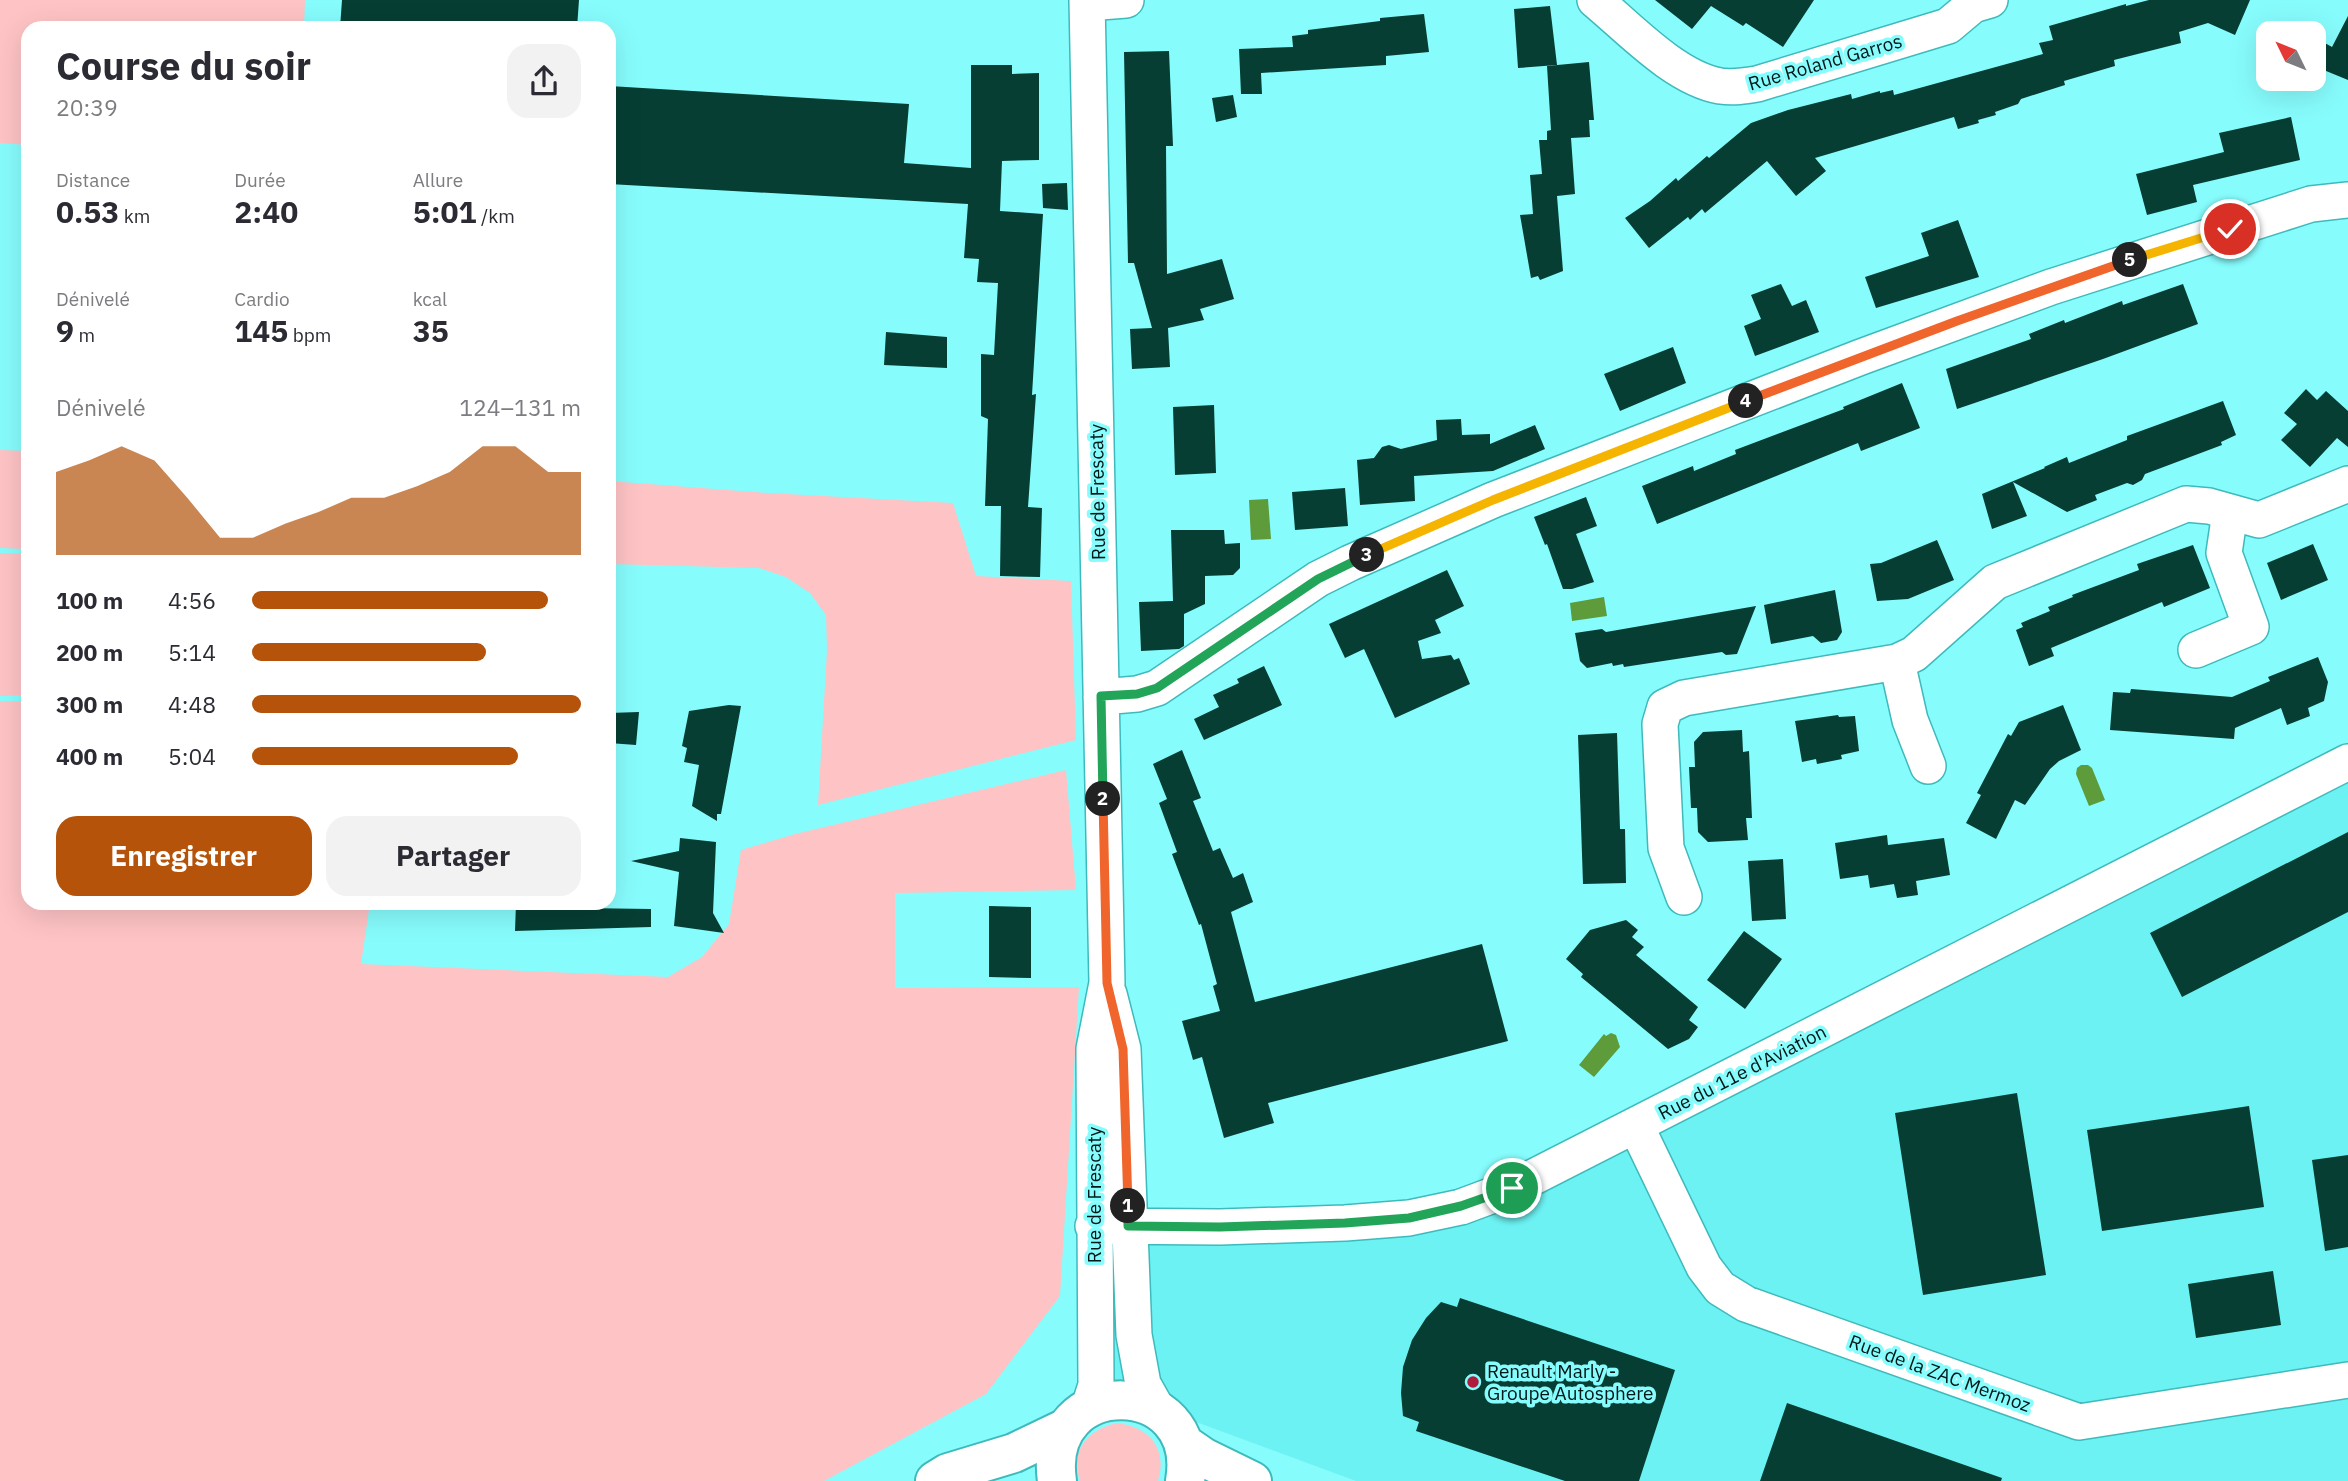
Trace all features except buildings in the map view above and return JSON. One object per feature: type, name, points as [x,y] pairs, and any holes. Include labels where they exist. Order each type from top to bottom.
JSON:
[{"type":"main road","points":[[935,1481],[948,1473],[1014,1453],[1104,1401],[1121,1399],[1140,1401],[1157,1409],[1173,1424],[1184,1444],[1187,1465],[1185,1481]]},
{"type":"main road","points":[[1058,1481],[1055,1465],[1058,1446],[1078,1418]]},
{"type":"main road","points":[[1184,1444],[1203,1457],[1252,1481]]},
{"type":"street","points":[[1087,1],[1125,0]]},
{"type":"street","name":"Rue Roland Garros","points":[[1595,0],[1665,59],[1686,73],[1700,81],[1739,88],[1948,26],[1973,5],[1990,0]]},
{"type":"street","name":"Rue de Frescaty","points":[[1078,1418],[1096,1385],[1094,1049],[1107,983],[1087,1]]},
{"type":"street","points":[[1101,696],[1137,694],[1157,688],[1318,579],[1493,500],[1861,356],[2051,286],[2311,204],[2348,200]]},
{"type":"street","points":[[1684,897],[1666,848],[1660,724],[1665,707],[1684,698],[1897,662],[1914,654],[1995,582],[2186,504],[2208,506],[2259,520],[2348,484]]},
{"type":"street","points":[[2196,650],[2251,627],[2224,553],[2230,512]]},
{"type":"street","points":[[1897,662],[1910,720],[1928,765]]},
{"type":"street","name":"Rue du 11e d'Aviation","points":[[1093,1226],[1220,1227],[1409,1218],[1461,1206],[1512,1188],[2348,762]]},
{"type":"street","name":"Rue de Frescaty","points":[[1107,983],[1123,1049],[1134,1335],[1143,1384],[1157,1409]]},
{"type":"street","name":"Rue de la ZAC Mermoz","points":[[1636,1126],[1703,1267],[1720,1288],[1746,1304],[2079,1422],[2348,1380]]},
{"type":"shaded area","points":[[0,0],[305,0],[304,21],[21,21],[21,144],[0,143]]},
{"type":"shaded area","points":[[0,450],[21,451],[21,549],[0,548]]},
{"type":"shaded area","points":[[616,482],[953,503],[976,576],[1071,581],[1076,740],[818,805],[827,650],[826,615],[810,593],[786,577],[759,568],[616,564]]},
{"type":"shaded area","points":[[1268,499],[1271,539],[1251,540],[1249,500]]},
{"type":"shaded area","points":[[0,553],[21,554],[21,695],[0,696]]},
{"type":"shaded area","points":[[1604,597],[1607,616],[1572,621],[1570,603]]},
{"type":"shaded area","points":[[0,701],[21,702],[21,910],[369,910],[361,964],[668,977],[702,957],[729,924],[741,850],[795,834],[1066,770],[1076,890],[895,893],[895,988],[1079,987],[1060,1296],[986,1394],[824,1481],[0,1481]]},
{"type":"shaded area","points":[[2348,762],[2348,1481],[1356,1481],[1096,1385],[1093,1226],[1461,1206]]},
{"type":"shaded area","points":[[2081,765],[2092,768],[2105,800],[2089,806],[2076,774]]},
{"type":"shaded area","points":[[1611,1033],[1616,1035],[1620,1047],[1594,1077],[1579,1065],[1604,1034],[1606,1036]]},
{"type":"shaded area","points":[[1117,1423],[1138,1429],[1153,1441],[1160,1459],[1158,1481],[1080,1481],[1077,1460],[1084,1443],[1098,1430]]},
{"type":"place","name":"Renault Marly - Groupe Autosphere","points":[[1473,1382]]},
{"type":"route","points":[[1512,1188],[1461,1206],[1409,1218],[1220,1227],[1128,1226],[1123,1049],[1107,983],[1101,696],[1137,694],[1157,688],[1318,579],[1493,500],[1861,356],[2051,286],[2230,229]]}]
